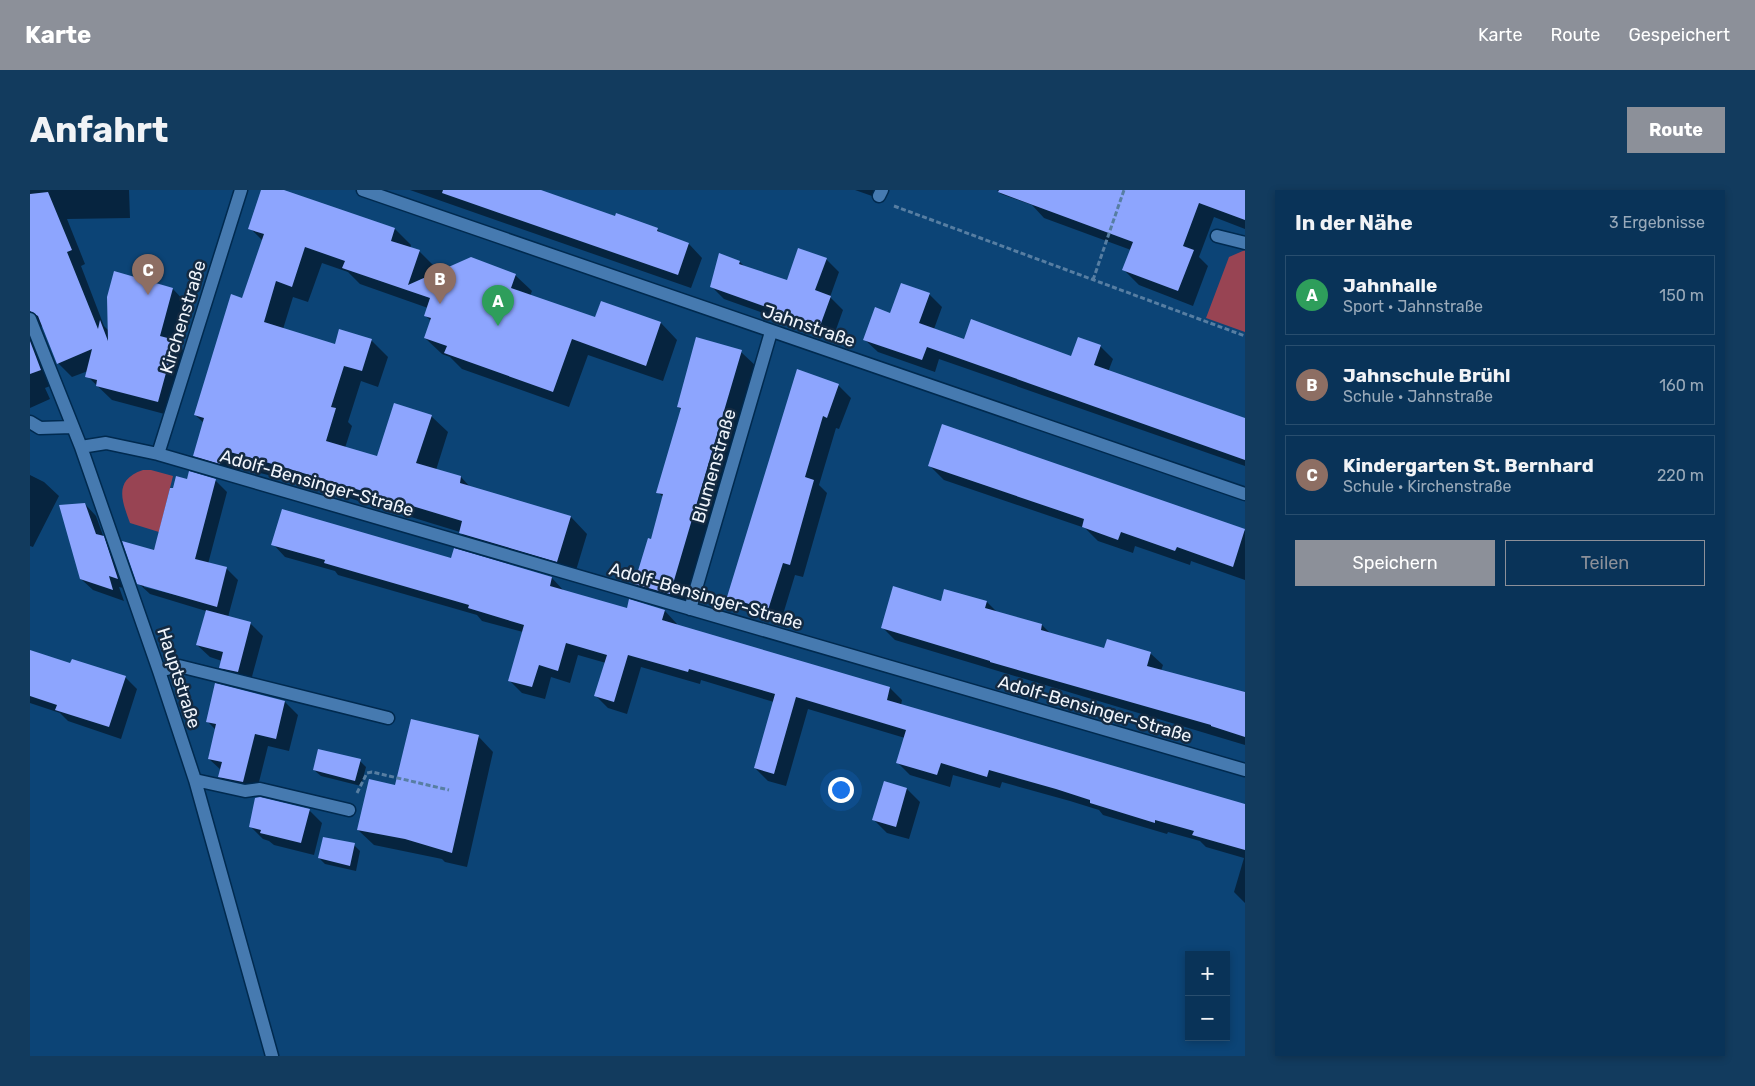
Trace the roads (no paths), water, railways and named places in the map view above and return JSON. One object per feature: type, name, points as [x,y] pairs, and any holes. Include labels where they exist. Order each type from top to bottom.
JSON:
[{"type":"street","name":"Kirchenstraße","points":[[158,454],[241,190]]},
{"type":"street","name":"Jahnstraße","points":[[363,190],[1245,494]]},
{"type":"street","points":[[1217,236],[1245,244]]},
{"type":"street","name":"Hauptstraße","points":[[30,319],[81,448],[159,672],[194,780],[272,1056]]},
{"type":"street","name":"Blumenstraße","points":[[690,609],[771,332]]},
{"type":"street","points":[[30,422],[40,428],[72,427]]},
{"type":"street","name":"Adolf-Bensinger-Straße","points":[[81,448],[106,443],[158,454],[1245,770]]},
{"type":"street","points":[[159,672],[179,666],[388,718]]},
{"type":"street","points":[[194,780],[245,791],[260,789],[349,810]]},
{"type":"place","name":"Kindergarten St. Bernhard","points":[[148,295]]},
{"type":"place","name":"Jahnschule Brühl","points":[[440,304]]},
{"type":"place","name":"Jahnhalle","points":[[498,326]]}]
